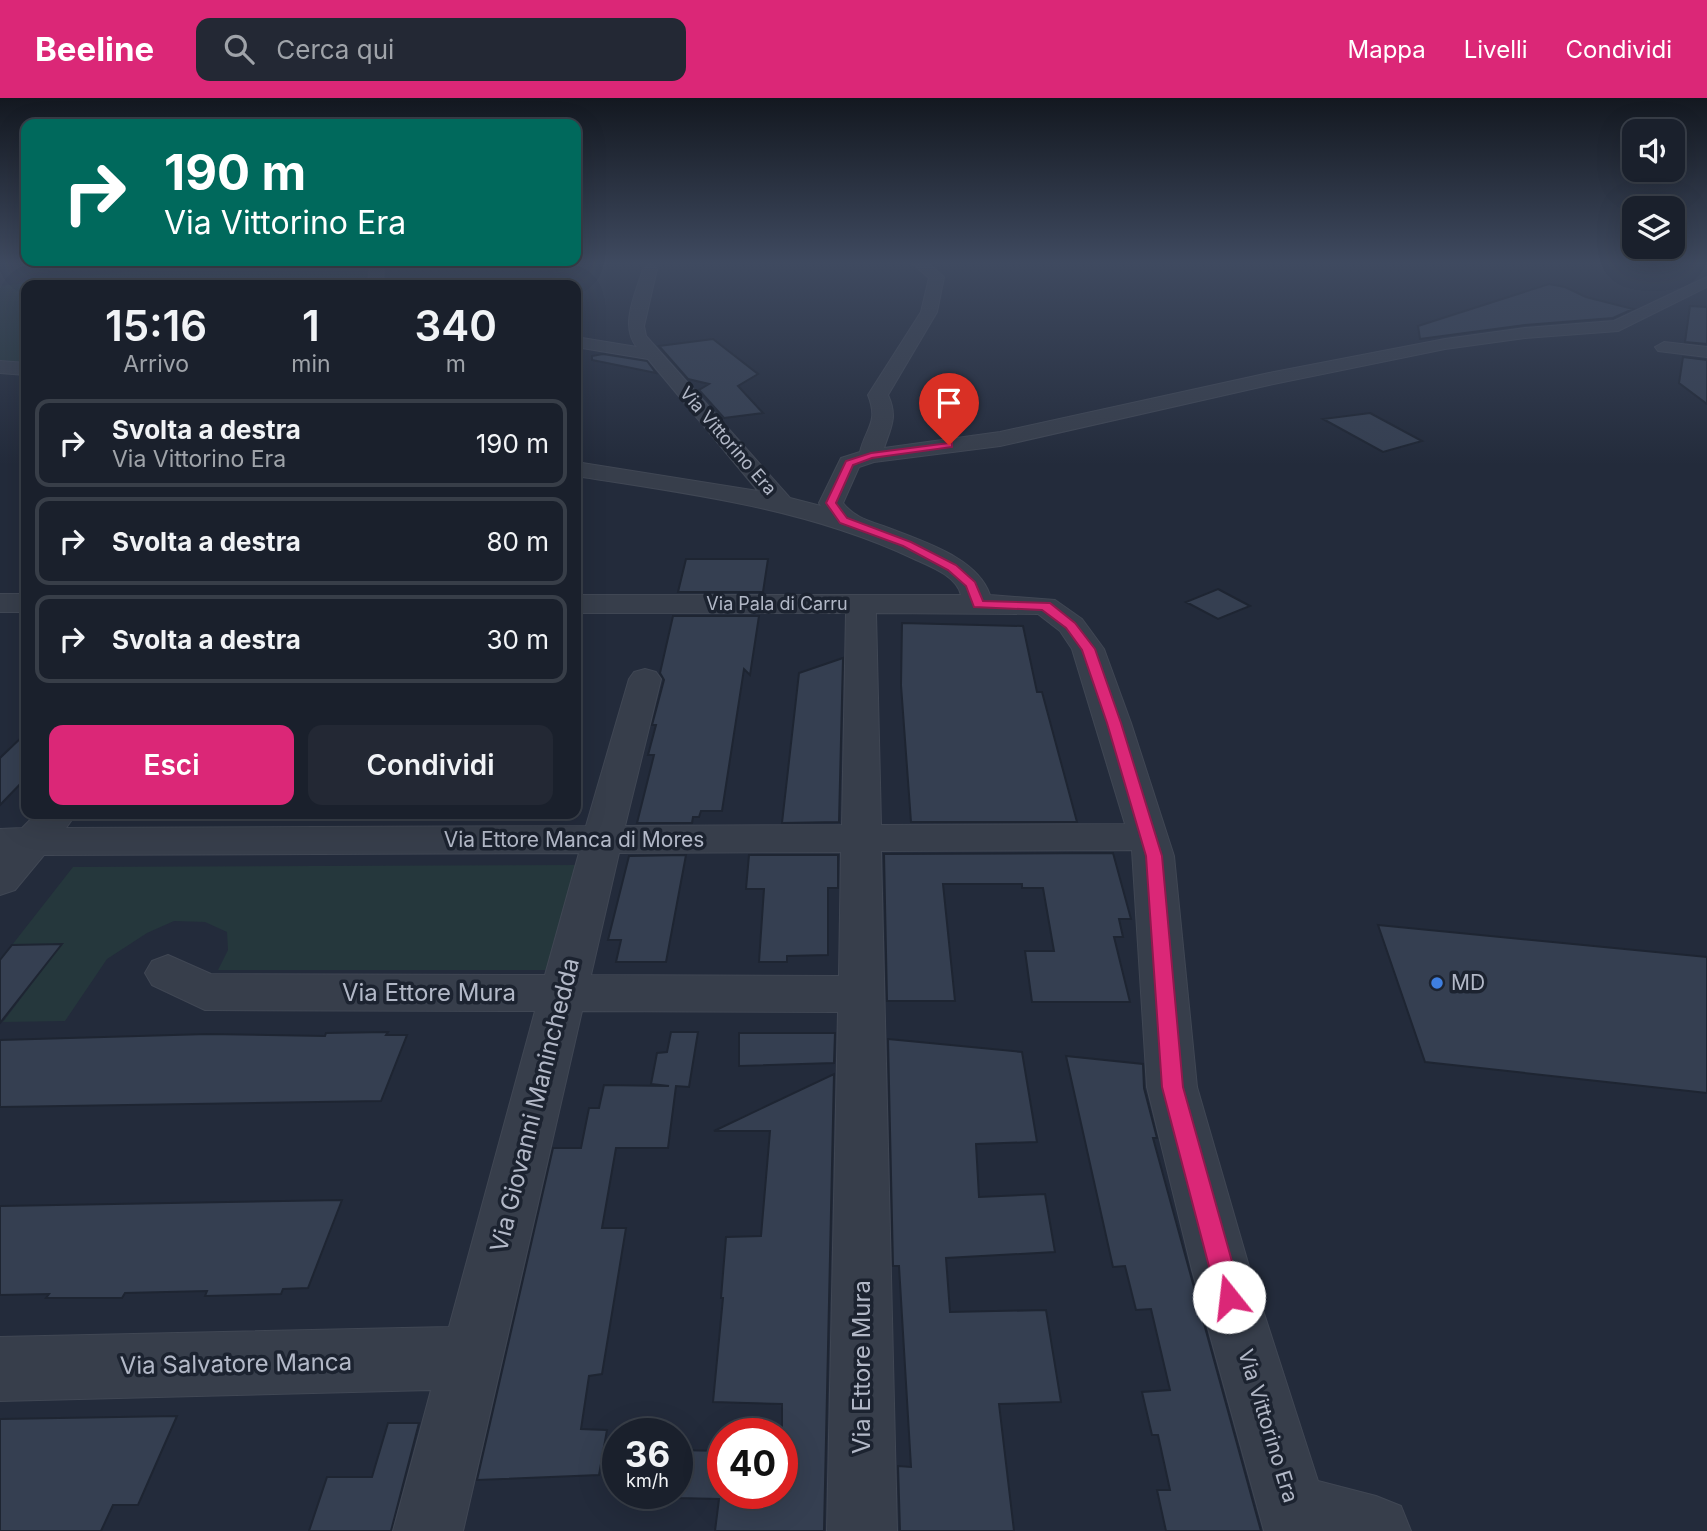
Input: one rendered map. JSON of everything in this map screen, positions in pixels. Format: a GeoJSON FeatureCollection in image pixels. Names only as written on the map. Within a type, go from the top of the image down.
{"type":"FeatureCollection","features":[{"type":"Feature","properties":{"kind":"street","name":"Via Vittorino Era"},"geometry":{"type":"LineString","coordinates":[[637,331],[638,337],[781,503]]}},
{"type":"Feature","properties":{"kind":"street"},"geometry":{"type":"LineString","coordinates":[[871,456],[884,426],[883,405],[878,395],[916,331]]}},
{"type":"Feature","properties":{"kind":"street"},"geometry":{"type":"LineString","coordinates":[[843,520],[831,503],[849,463],[871,456],[1000,439],[1269,379],[1445,344],[1553,331]]}},
{"type":"Feature","properties":{"kind":"street"},"geometry":{"type":"LineString","coordinates":[[581,343],[654,355]]}},
{"type":"Feature","properties":{"kind":"street"},"geometry":{"type":"LineString","coordinates":[[1668,349],[1707,353]]}},
{"type":"Feature","properties":{"kind":"street"},"geometry":{"type":"LineString","coordinates":[[0,367],[21,369]]}},
{"type":"Feature","properties":{"kind":"street","name":"Via Vittorino Era"},"geometry":{"type":"LineString","coordinates":[[581,470],[781,503],[843,520],[907,544],[952,568],[971,585],[978,604],[1045,606],[1071,625],[1088,649],[1114,723],[1154,856],[1172,1087],[1221,1270],[1296,1520]]}},
{"type":"Feature","properties":{"kind":"street"},"geometry":{"type":"LineString","coordinates":[[0,603],[21,603]]}},
{"type":"Feature","properties":{"kind":"street","name":"Via Pala di Carru"},"geometry":{"type":"LineString","coordinates":[[581,604],[978,604]]}},
{"type":"Feature","properties":{"kind":"street","name":"Via Ettore Mura"},"geometry":{"type":"LineString","coordinates":[[861,604],[862,1531]]}},
{"type":"Feature","properties":{"kind":"street","name":"Via Giovanni Maninchedda"},"geometry":{"type":"LineString","coordinates":[[429,1531],[601,840],[645,679]]}},
{"type":"Feature","properties":{"kind":"street"},"geometry":{"type":"LineString","coordinates":[[0,880],[29,833]]}},
{"type":"Feature","properties":{"kind":"street","name":"Via Ettore Manca di Mores"},"geometry":{"type":"LineString","coordinates":[[29,833],[601,840],[1148,837]]}},
{"type":"Feature","properties":{"kind":"street","name":"Via Ettore Mura"},"geometry":{"type":"LineString","coordinates":[[168,973],[205,992],[862,994]]}},
{"type":"Feature","properties":{"kind":"street","name":"Via Salvatore Manca"},"geometry":{"type":"LineString","coordinates":[[0,1369],[472,1358]]}},
{"type":"Feature","properties":{"kind":"street"},"geometry":{"type":"LineString","coordinates":[[1296,1520],[1376,1531]]}},
{"type":"Feature","properties":{"kind":"shaded area"},"geometry":{"type":"Polygon","coordinates":[[[0,331],[21,331],[21,370],[0,368],[0,331]]]}},
{"type":"Feature","properties":{"kind":"shaded area"},"geometry":{"type":"Polygon","coordinates":[[[580,865],[547,970],[218,970],[228,950],[227,932],[205,922],[174,921],[147,933],[107,959],[65,1021],[3,1022],[62,944],[12,945],[73,867],[580,865]]]}},
{"type":"Feature","properties":{"kind":"building"},"geometry":{"type":"Polygon","coordinates":[[[1419,331],[1481,331],[1420,339],[1419,331]]]}},
{"type":"Feature","properties":{"kind":"building"},"geometry":{"type":"Polygon","coordinates":[[[1687,331],[1707,331],[1707,344],[1685,342],[1687,331]]]}},
{"type":"Feature","properties":{"kind":"building"},"geometry":{"type":"Polygon","coordinates":[[[713,339],[758,374],[738,386],[763,413],[724,418],[699,390],[709,384],[688,379],[659,346],[713,339]]]}},
{"type":"Feature","properties":{"kind":"building"},"geometry":{"type":"Polygon","coordinates":[[[603,354],[647,361],[656,373],[592,360],[592,356],[603,354]]]}},
{"type":"Feature","properties":{"kind":"building"},"geometry":{"type":"Polygon","coordinates":[[[1683,357],[1707,360],[1707,404],[1679,383],[1683,357]]]}},
{"type":"Feature","properties":{"kind":"building"},"geometry":{"type":"Polygon","coordinates":[[[1370,413],[1422,441],[1383,452],[1323,419],[1370,413]]]}},
{"type":"Feature","properties":{"kind":"building"},"geometry":{"type":"Polygon","coordinates":[[[686,559],[768,559],[763,592],[678,592],[686,559]]]}},
{"type":"Feature","properties":{"kind":"building"},"geometry":{"type":"Polygon","coordinates":[[[1218,589],[1250,606],[1218,619],[1186,602],[1218,589]]]}},
{"type":"Feature","properties":{"kind":"building"},"geometry":{"type":"Polygon","coordinates":[[[673,616],[759,616],[750,675],[744,669],[722,811],[701,811],[699,817],[693,817],[692,823],[637,823],[654,755],[648,755],[656,725],[652,725],[664,680],[660,673],[673,616]]]}},
{"type":"Feature","properties":{"kind":"building"},"geometry":{"type":"Polygon","coordinates":[[[902,623],[1023,626],[1037,692],[1042,692],[1077,822],[911,822],[901,685],[902,623]]]}},
{"type":"Feature","properties":{"kind":"building"},"geometry":{"type":"Polygon","coordinates":[[[843,658],[839,822],[782,823],[799,673],[843,658]]]}},
{"type":"Feature","properties":{"kind":"building"},"geometry":{"type":"Polygon","coordinates":[[[21,738],[21,783],[0,805],[0,758],[21,738]]]}},
{"type":"Feature","properties":{"kind":"building"},"geometry":{"type":"Polygon","coordinates":[[[1113,853],[1131,919],[1119,919],[1123,937],[1114,937],[1130,1002],[1032,1002],[1025,951],[1054,951],[1043,888],[1022,888],[1022,884],[943,884],[955,1001],[887,1001],[884,854],[1113,853]]]}},
{"type":"Feature","properties":{"kind":"building"},"geometry":{"type":"Polygon","coordinates":[[[686,855],[666,962],[616,962],[621,940],[608,940],[629,856],[686,855]]]}},
{"type":"Feature","properties":{"kind":"building"},"geometry":{"type":"Polygon","coordinates":[[[749,855],[838,855],[838,888],[828,888],[828,955],[787,956],[787,962],[759,962],[764,889],[746,889],[749,855]]]}},
{"type":"Feature","properties":{"kind":"building"},"geometry":{"type":"Polygon","coordinates":[[[1378,925],[1707,957],[1707,1093],[1425,1062],[1378,925]]]}},
{"type":"Feature","properties":{"kind":"building"},"geometry":{"type":"Polygon","coordinates":[[[62,944],[0,1023],[0,960],[12,945],[62,944]]]}},
{"type":"Feature","properties":{"kind":"building"},"geometry":{"type":"Polygon","coordinates":[[[388,1032],[386,1035],[407,1035],[381,1101],[0,1107],[0,1040],[208,1034],[325,1036],[326,1033],[388,1032]]]}},
{"type":"Feature","properties":{"kind":"building"},"geometry":{"type":"Polygon","coordinates":[[[671,1032],[698,1032],[689,1087],[676,1086],[668,1148],[616,1148],[602,1228],[626,1228],[602,1374],[589,1376],[581,1429],[602,1430],[599,1475],[477,1480],[553,1148],[581,1148],[589,1108],[599,1108],[604,1085],[669,1086],[651,1084],[657,1053],[667,1052],[671,1032]]]}},
{"type":"Feature","properties":{"kind":"building"},"geometry":{"type":"Polygon","coordinates":[[[739,1033],[835,1033],[834,1063],[739,1066],[739,1033]]]}},
{"type":"Feature","properties":{"kind":"building"},"geometry":{"type":"Polygon","coordinates":[[[888,1039],[1022,1052],[1037,1142],[976,1144],[979,1197],[1045,1194],[1055,1252],[946,1258],[950,1312],[1046,1310],[1061,1402],[999,1404],[1014,1531],[900,1531],[898,1466],[911,1467],[899,1266],[893,1266],[888,1039]]]}},
{"type":"Feature","properties":{"kind":"building"},"geometry":{"type":"Polygon","coordinates":[[[1066,1056],[1143,1064],[1144,1088],[1157,1138],[1153,1138],[1261,1531],[1166,1531],[1157,1490],[1170,1490],[1158,1435],[1152,1435],[1142,1392],[1170,1390],[1151,1309],[1136,1310],[1125,1266],[1113,1267],[1066,1056]]]}},
{"type":"Feature","properties":{"kind":"building"},"geometry":{"type":"Polygon","coordinates":[[[834,1074],[824,1531],[715,1531],[718,1509],[798,1509],[798,1418],[782,1418],[782,1404],[713,1402],[726,1237],[761,1236],[770,1131],[714,1131],[834,1074]]]}},
{"type":"Feature","properties":{"kind":"building"},"geometry":{"type":"Polygon","coordinates":[[[342,1200],[308,1288],[283,1289],[281,1294],[205,1296],[207,1291],[125,1293],[122,1298],[46,1298],[49,1294],[0,1295],[0,1206],[342,1200]]]}},
{"type":"Feature","properties":{"kind":"building"},"geometry":{"type":"Polygon","coordinates":[[[177,1416],[138,1505],[113,1505],[101,1531],[0,1531],[0,1419],[177,1416]]]}},
{"type":"Feature","properties":{"kind":"building"},"geometry":{"type":"Polygon","coordinates":[[[388,1423],[419,1423],[391,1531],[309,1531],[327,1477],[372,1477],[388,1423]]]}},
{"type":"Feature","properties":{"kind":"building"},"geometry":{"type":"Polygon","coordinates":[[[693,1450],[707,1451],[707,1499],[693,1498],[693,1450]]]}},
{"type":"Feature","properties":{"kind":"place","name":"MD"},"geometry":{"type":"Point","coordinates":[1437,983]}},
{"type":"Feature","properties":{"kind":"route"},"geometry":{"type":"LineString","coordinates":[[949,445],[871,456],[849,463],[831,503],[843,520],[907,544],[952,568],[971,585],[978,604],[1045,606],[1071,625],[1088,649],[1114,723],[1154,856],[1172,1087],[1229,1297]]}}]}
